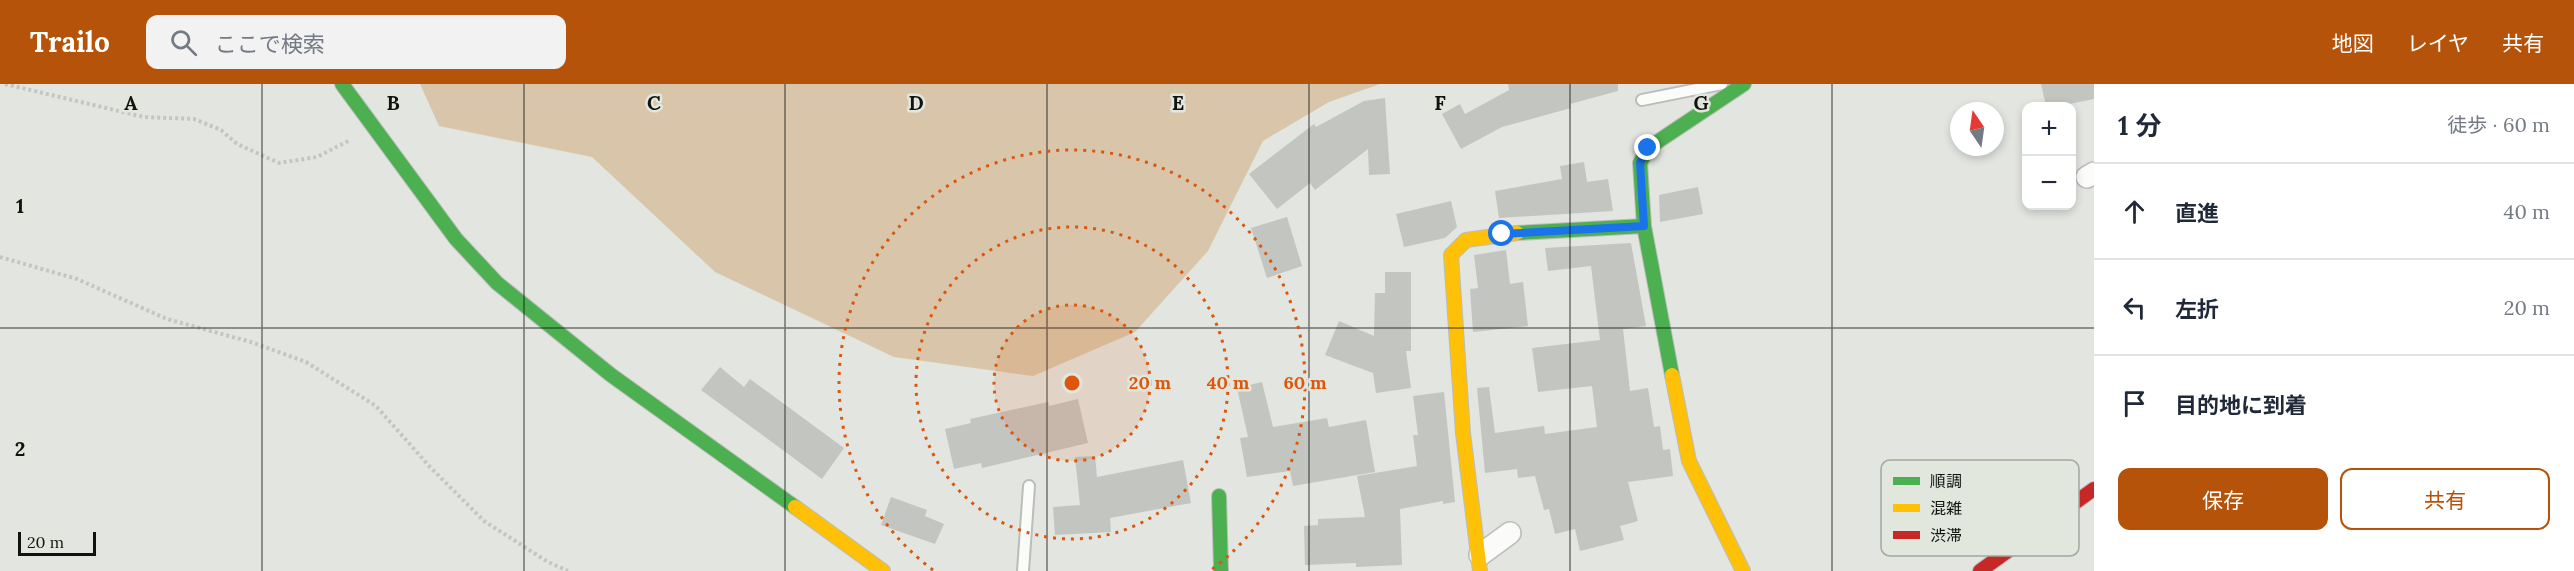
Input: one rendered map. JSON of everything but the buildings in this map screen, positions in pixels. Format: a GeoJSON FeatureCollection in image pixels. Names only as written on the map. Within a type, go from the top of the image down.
{"type":"FeatureCollection","features":[{"type":"Feature","properties":{"kind":"street"},"geometry":{"type":"LineString","coordinates":[[342,84],[456,239],[497,283],[611,375],[883,571]]}},
{"type":"Feature","properties":{"kind":"street"},"geometry":{"type":"LineString","coordinates":[[1743,571],[1689,461],[1644,226],[1640,163],[1648,148],[1744,84]]}},
{"type":"Feature","properties":{"kind":"street"},"geometry":{"type":"LineString","coordinates":[[1480,563],[1463,432],[1451,255],[1466,240],[1502,234],[1644,226]]}},
{"type":"Feature","properties":{"kind":"street"},"geometry":{"type":"LineString","coordinates":[[2079,500],[2094,489]]}},
{"type":"Feature","properties":{"kind":"street"},"geometry":{"type":"LineString","coordinates":[[1218,496],[1221,571]]}},
{"type":"Feature","properties":{"kind":"street"},"geometry":{"type":"LineString","coordinates":[[1480,563],[1510,533]]}},
{"type":"Feature","properties":{"kind":"street"},"geometry":{"type":"LineString","coordinates":[[1980,571],[2001,556]]}},
{"type":"Feature","properties":{"kind":"lane"},"geometry":{"type":"LineString","coordinates":[[1642,100],[1722,84]]}},
{"type":"Feature","properties":{"kind":"lane"},"geometry":{"type":"LineString","coordinates":[[1023,571],[1029,486]]}},
{"type":"Feature","properties":{"kind":"path"},"geometry":{"type":"LineString","coordinates":[[5,84],[144,117],[194,120],[221,130],[237,144],[279,163],[317,157],[374,126]]}},
{"type":"Feature","properties":{"kind":"path"},"geometry":{"type":"LineString","coordinates":[[0,257],[77,279],[166,319],[251,342],[306,362],[376,406],[430,467],[484,521],[548,562],[568,571]]}},
{"type":"Feature","properties":{"kind":"shaded area"},"geometry":{"type":"Polygon","coordinates":[[[420,84],[1380,84],[1329,102],[1263,141],[1208,251],[1135,332],[1033,376],[894,357],[715,272],[592,157],[439,126],[420,84]]]}},
{"type":"Feature","properties":{"kind":"traffic: fast"},"geometry":{"type":"LineString","coordinates":[[342,84],[456,239],[497,283],[611,375],[795,507]]}},
{"type":"Feature","properties":{"kind":"traffic: fast"},"geometry":{"type":"LineString","coordinates":[[1672,375],[1644,226],[1640,163],[1648,148],[1744,84]]}},
{"type":"Feature","properties":{"kind":"traffic: fast"},"geometry":{"type":"LineString","coordinates":[[1517,233],[1644,226]]}},
{"type":"Feature","properties":{"kind":"traffic: fast"},"geometry":{"type":"LineString","coordinates":[[1219,496],[1221,571]]}},
{"type":"Feature","properties":{"kind":"traffic: slow"},"geometry":{"type":"LineString","coordinates":[[1480,571],[1463,433],[1451,255],[1466,240],[1517,233]]}},
{"type":"Feature","properties":{"kind":"traffic: slow"},"geometry":{"type":"LineString","coordinates":[[1672,375],[1689,461],[1743,571]]}},
{"type":"Feature","properties":{"kind":"traffic: slow"},"geometry":{"type":"LineString","coordinates":[[795,507],[883,571]]}},
{"type":"Feature","properties":{"kind":"traffic: jam"},"geometry":{"type":"LineString","coordinates":[[2079,500],[2094,489]]}},
{"type":"Feature","properties":{"kind":"traffic: jam"},"geometry":{"type":"LineString","coordinates":[[1980,571],[2001,556]]}},
{"type":"Feature","properties":{"kind":"route"},"geometry":{"type":"LineString","coordinates":[[1502,234],[1644,226],[1640,163],[1648,148]]}}]}
